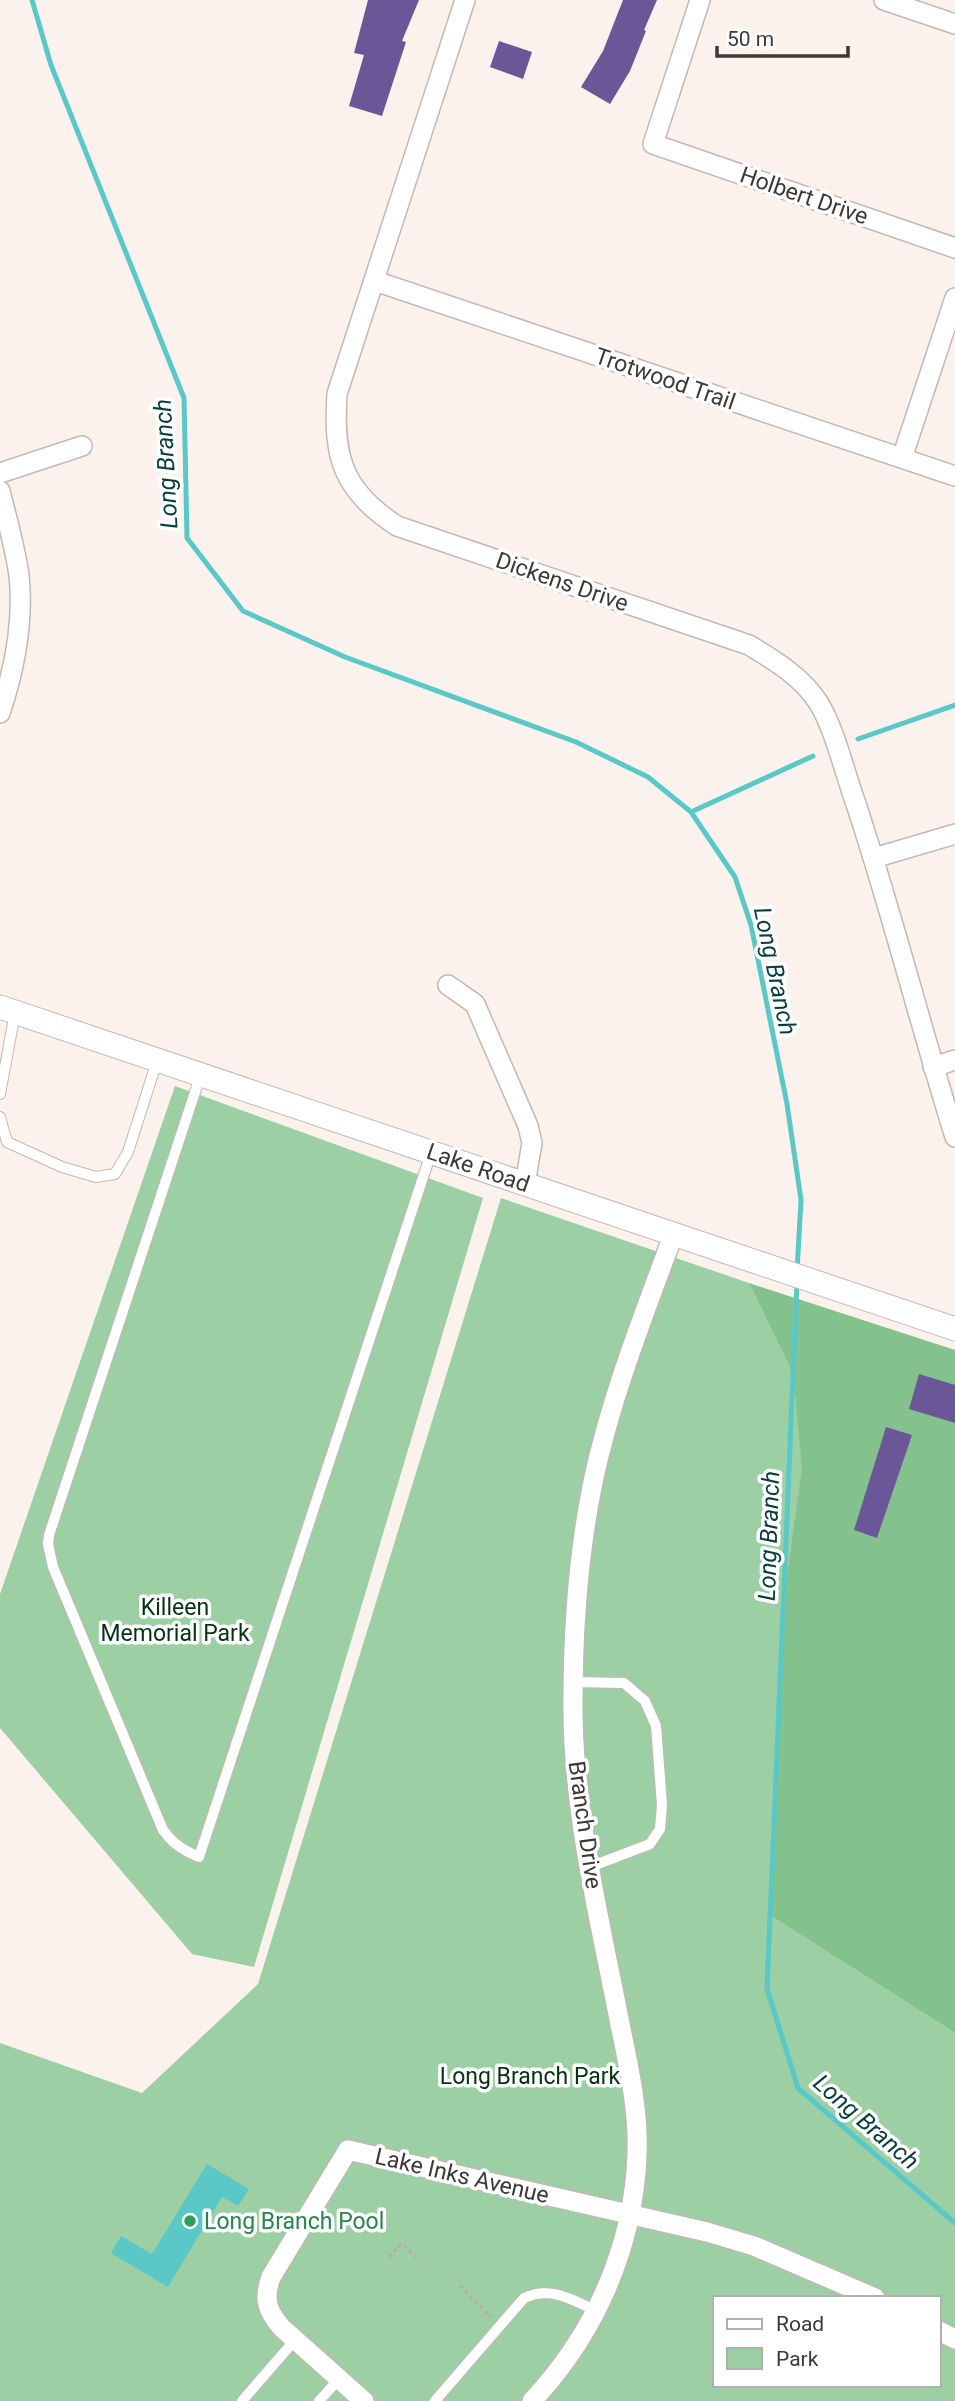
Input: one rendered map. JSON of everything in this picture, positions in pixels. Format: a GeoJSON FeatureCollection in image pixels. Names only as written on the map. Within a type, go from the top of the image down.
{"type":"FeatureCollection","features":[{"type":"Feature","properties":{"kind":"street","name":"Dickens Drive"},"geometry":{"type":"LineString","coordinates":[[465,0],[338,394],[335,430],[342,466],[357,491],[376,513],[397,526],[749,645],[776,662],[804,685],[818,703],[830,729],[874,858],[955,1137]]}},
{"type":"Feature","properties":{"kind":"street","name":"Holbert Drive"},"geometry":{"type":"LineString","coordinates":[[701,0],[653,144],[955,247]]}},
{"type":"Feature","properties":{"kind":"street"},"geometry":{"type":"LineString","coordinates":[[884,0],[955,24]]}},
{"type":"Feature","properties":{"kind":"street","name":"Trotwood Trail"},"geometry":{"type":"LineString","coordinates":[[375,281],[955,476]]}},
{"type":"Feature","properties":{"kind":"street"},"geometry":{"type":"LineString","coordinates":[[902,458],[955,298]]}},
{"type":"Feature","properties":{"kind":"street"},"geometry":{"type":"LineString","coordinates":[[0,473],[82,446]]}},
{"type":"Feature","properties":{"kind":"street"},"geometry":{"type":"LineString","coordinates":[[0,491],[16,560],[20,606],[18,647],[0,713]]}},
{"type":"Feature","properties":{"kind":"street"},"geometry":{"type":"LineString","coordinates":[[874,858],[955,834]]}},
{"type":"Feature","properties":{"kind":"street"},"geometry":{"type":"LineString","coordinates":[[448,985],[475,1004],[528,1126],[532,1143],[525,1184]]}},
{"type":"Feature","properties":{"kind":"street","name":"Lake Road"},"geometry":{"type":"LineString","coordinates":[[8,1010],[955,1329]]}},
{"type":"Feature","properties":{"kind":"street"},"geometry":{"type":"LineString","coordinates":[[933,1067],[955,1060]]}},
{"type":"Feature","properties":{"kind":"street","name":"Branch Drive"},"geometry":{"type":"LineString","coordinates":[[532,2401],[561,2369],[596,2311],[618,2259],[630,2215],[637,2151],[632,2090],[590,1867],[573,1743],[577,1581],[593,1480],[619,1387],[674,1233]]}},
{"type":"Feature","properties":{"kind":"street","name":"Lake Inks Avenue"},"geometry":{"type":"LineString","coordinates":[[365,2401],[270,2315],[267,2301],[267,2287],[271,2277],[348,2150],[707,2232],[754,2246],[870,2296]]}},
{"type":"Feature","properties":{"kind":"lane"},"geometry":{"type":"LineString","coordinates":[[0,1094],[8,1010]]}},
{"type":"Feature","properties":{"kind":"lane"},"geometry":{"type":"LineString","coordinates":[[0,1117],[7,1142],[62,1167],[96,1177],[115,1174],[128,1152],[157,1060]]}},
{"type":"Feature","properties":{"kind":"lane"},"geometry":{"type":"LineString","coordinates":[[201,1073],[48,1535],[53,1567],[163,1830],[181,1849],[199,1857],[431,1152]]}},
{"type":"Feature","properties":{"kind":"lane"},"geometry":{"type":"LineString","coordinates":[[573,1682],[624,1683],[645,1701],[656,1726],[662,1805],[660,1829],[650,1844],[590,1867]]}},
{"type":"Feature","properties":{"kind":"lane"},"geometry":{"type":"LineString","coordinates":[[435,2401],[524,2298],[537,2292],[561,2294],[596,2311]]}},
{"type":"Feature","properties":{"kind":"lane"},"geometry":{"type":"LineString","coordinates":[[242,2401],[295,2340]]}},
{"type":"Feature","properties":{"kind":"lane"},"geometry":{"type":"LineString","coordinates":[[318,2401],[339,2379]]}},
{"type":"Feature","properties":{"kind":"path"},"geometry":{"type":"LineString","coordinates":[[389,2257],[401,2244],[418,2258]]}},
{"type":"Feature","properties":{"kind":"path"},"geometry":{"type":"LineString","coordinates":[[460,2286],[500,2326]]}},
{"type":"Feature","properties":{"kind":"green space","name":"Killeen Memorial Park"},"geometry":{"type":"Polygon","coordinates":[[[175,1086],[483,1198],[254,1967],[192,1954],[0,1728],[0,1594],[175,1086]]]}},
{"type":"Feature","properties":{"kind":"green space","name":"Long Branch Park"},"geometry":{"type":"Polygon","coordinates":[[[501,1198],[749,1283],[793,1374],[803,1468],[784,1597],[771,1916],[955,2033],[955,2401],[0,2401],[0,2043],[142,2093],[258,1984],[501,1198]]]}},
{"type":"Feature","properties":{"kind":"green space"},"geometry":{"type":"Polygon","coordinates":[[[749,1283],[955,1350],[955,2033],[771,1916],[784,1597],[802,1468],[793,1374],[749,1283]]]}},
{"type":"Feature","properties":{"kind":"water","name":"Long Branch Pool"},"geometry":{"type":"Polygon","coordinates":[[[207,2164],[249,2189],[238,2206],[222,2197],[168,2287],[111,2253],[121,2236],[152,2254],[207,2164]]]}},
{"type":"Feature","properties":{"kind":"building"},"geometry":{"type":"Polygon","coordinates":[[[368,0],[419,0],[402,41],[406,42],[382,116],[349,106],[364,55],[354,53],[368,0]]]}},
{"type":"Feature","properties":{"kind":"building"},"geometry":{"type":"Polygon","coordinates":[[[623,0],[657,0],[630,71],[610,104],[581,87],[603,51],[623,0]]]}},
{"type":"Feature","properties":{"kind":"building"},"geometry":{"type":"Polygon","coordinates":[[[499,41],[532,52],[523,79],[490,67],[499,41]]]}},
{"type":"Feature","properties":{"kind":"building"},"geometry":{"type":"Polygon","coordinates":[[[919,1374],[955,1385],[955,1423],[909,1409],[919,1374]]]}},
{"type":"Feature","properties":{"kind":"building"},"geometry":{"type":"Polygon","coordinates":[[[886,1427],[912,1435],[877,1538],[854,1530],[886,1427]]]}},
{"type":"Feature","properties":{"kind":"waterway","name":"Long Branch"},"geometry":{"type":"LineString","coordinates":[[32,0],[51,65],[184,398],[187,538],[243,611],[345,657],[576,742],[648,777],[691,812],[735,877],[751,925],[787,1104],[801,1200],[797,1271]]}},
{"type":"Feature","properties":{"kind":"waterway"},"geometry":{"type":"LineString","coordinates":[[858,739],[955,705]]}},
{"type":"Feature","properties":{"kind":"waterway"},"geometry":{"type":"LineString","coordinates":[[691,812],[813,756]]}},
{"type":"Feature","properties":{"kind":"waterway","name":"Long Branch"},"geometry":{"type":"LineString","coordinates":[[797,1281],[767,1989],[798,2088],[955,2223]]}},
{"type":"Feature","properties":{"kind":"place","name":"Long Branch Pool"},"geometry":{"type":"Point","coordinates":[190,2221]}}]}
